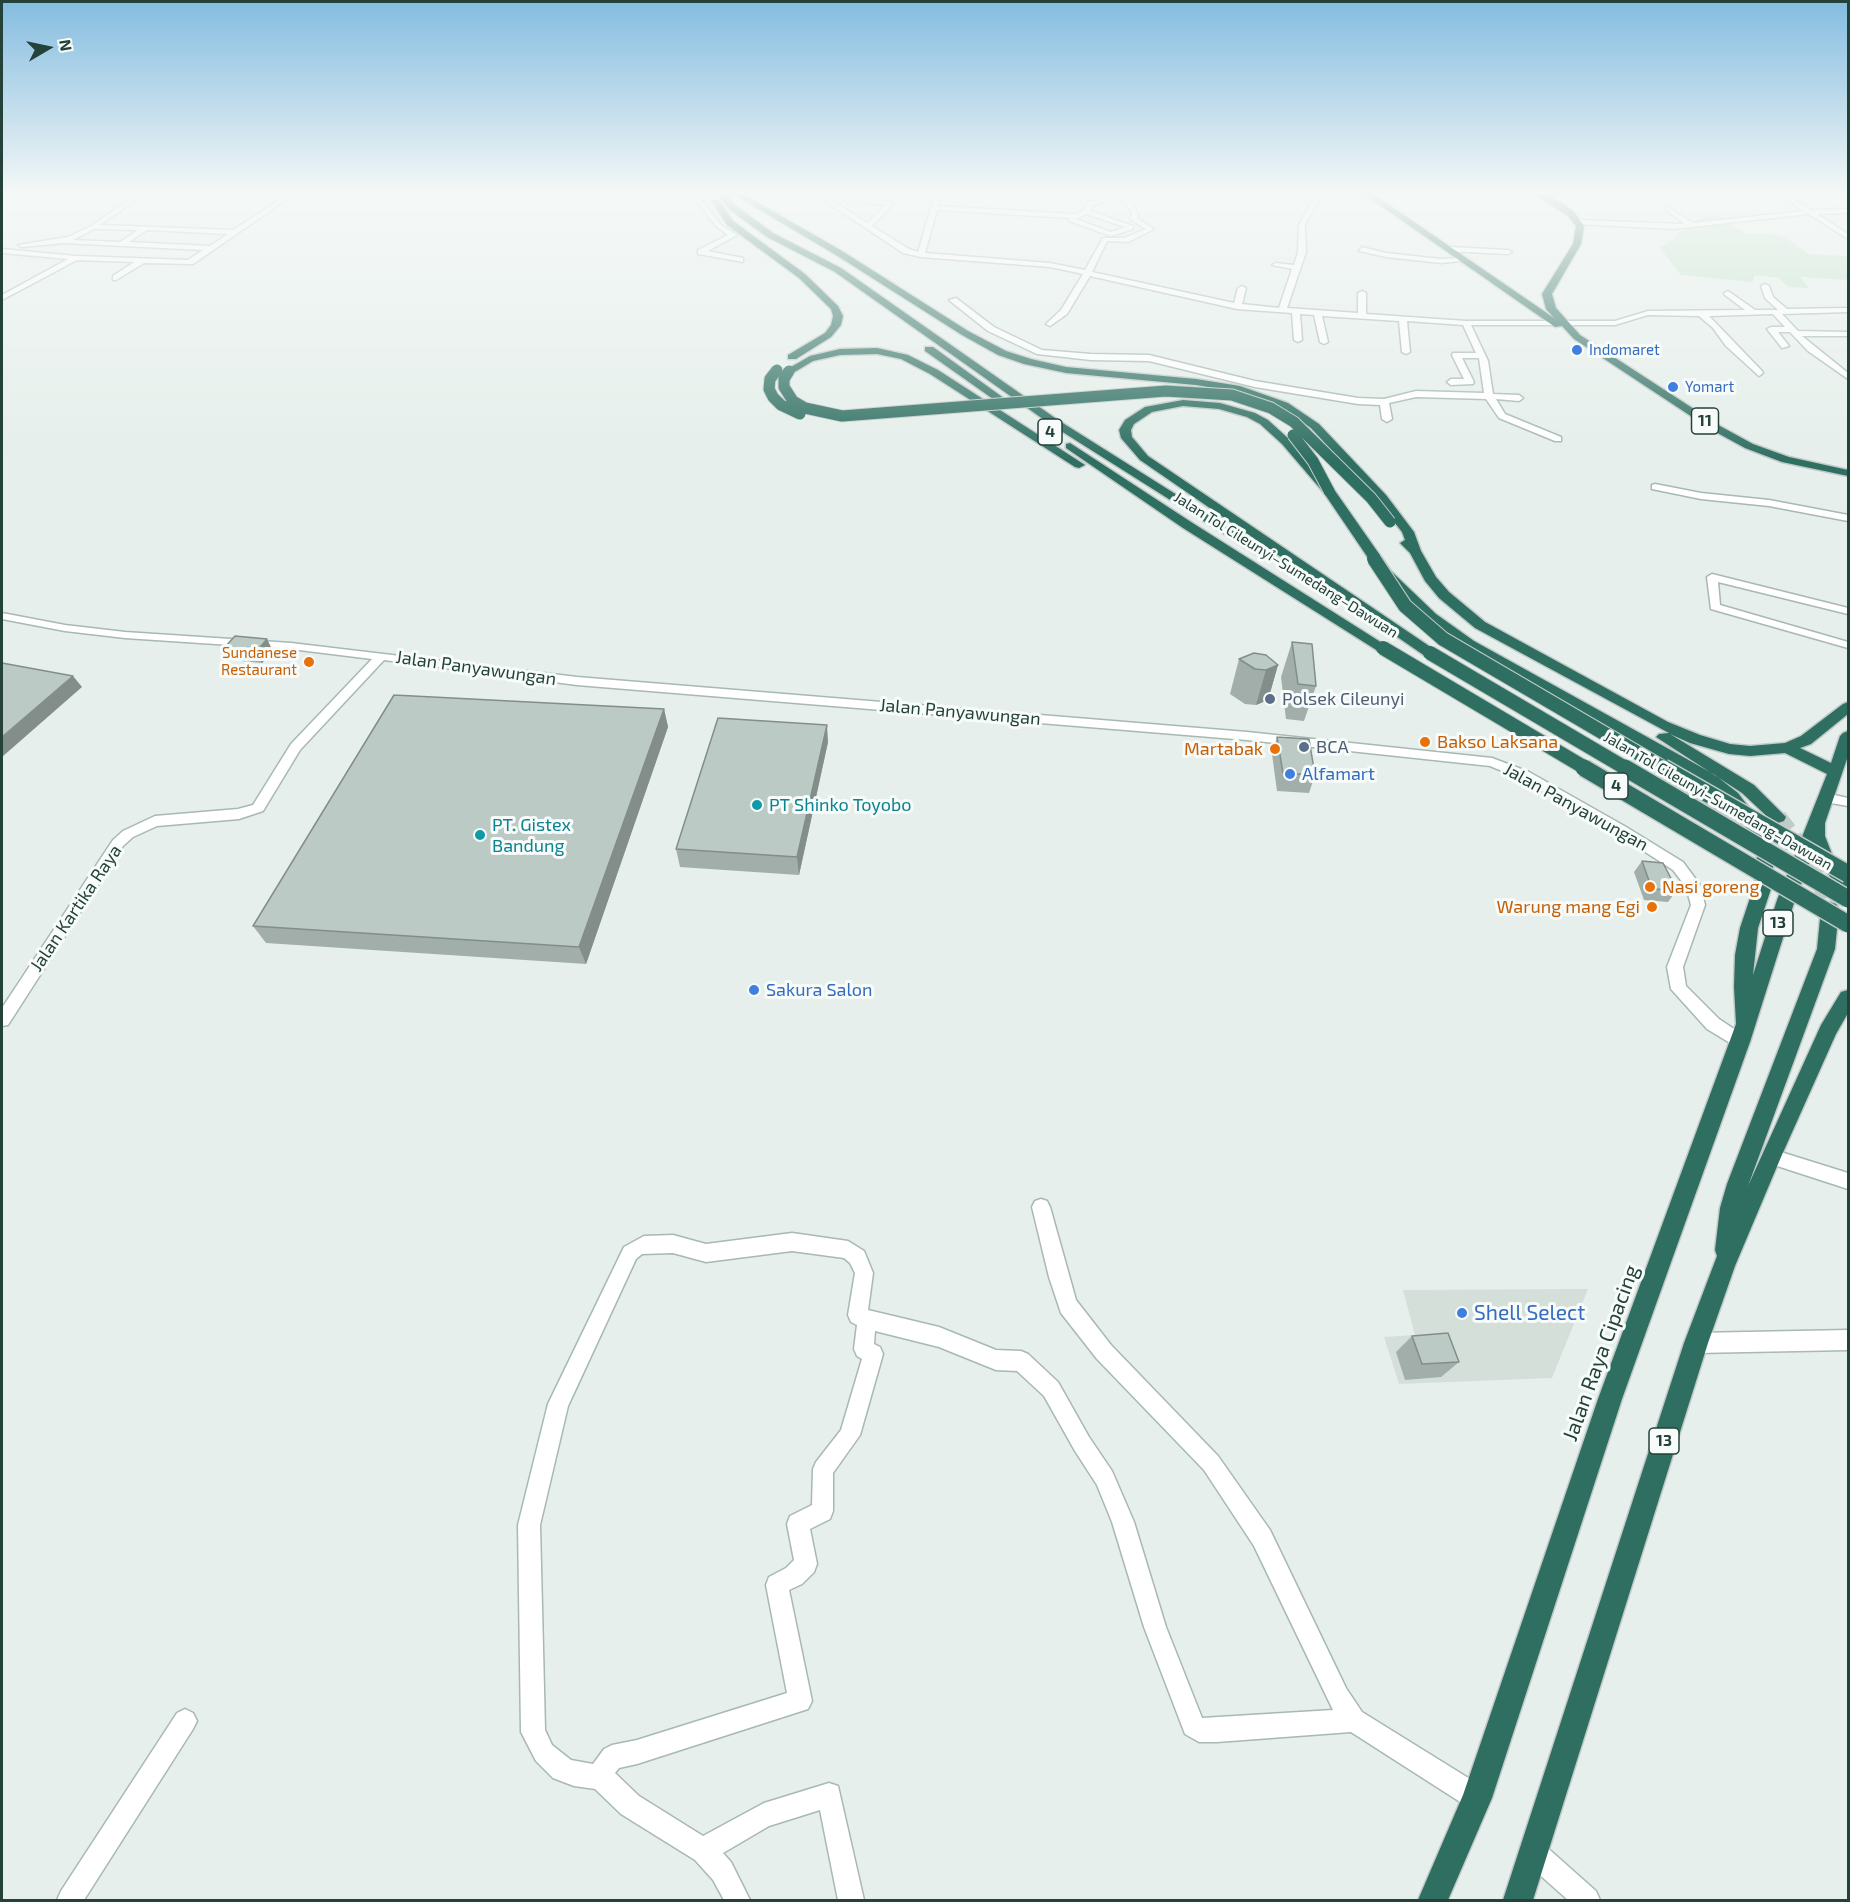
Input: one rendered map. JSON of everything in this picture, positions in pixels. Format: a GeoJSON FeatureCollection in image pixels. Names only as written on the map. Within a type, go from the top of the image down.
{"type":"FeatureCollection","features":[{"type":"Feature","properties":{"kind":"highway"},"geometry":{"type":"LineString","coordinates":[[808,283],[835,308],[838,316],[836,325],[828,335],[784,363],[770,380],[769,389],[781,405],[810,418],[848,423],[1156,398],[1226,400],[1263,412],[1288,430],[1313,461],[1329,491],[1405,606],[1443,639],[1489,668],[1848,874]]}},
{"type":"Feature","properties":{"kind":"highway","name":"Jalan Tol Cileunyi–Sumedang–Dawuan"},"geometry":{"type":"LineString","coordinates":[[856,283],[1054,422],[1204,517],[1848,899]]}},
{"type":"Feature","properties":{"kind":"highway"},"geometry":{"type":"LineString","coordinates":[[886,283],[971,337],[1002,353],[1028,362],[1066,370],[1196,382],[1240,389],[1284,405],[1315,426],[1373,488],[1408,532],[1415,551],[1430,578],[1453,604],[1486,635],[1524,661],[1657,728],[1748,789],[1778,817]]}},
{"type":"Feature","properties":{"kind":"highway","name":"11"},"geometry":{"type":"LineString","coordinates":[[1497,283],[1707,423],[1742,442],[1786,459],[1848,473]]}},
{"type":"Feature","properties":{"kind":"highway"},"geometry":{"type":"LineString","coordinates":[[1524,302],[1548,302],[1547,294],[1554,283]]}},
{"type":"Feature","properties":{"kind":"highway","name":"11"},"geometry":{"type":"LineString","coordinates":[[1548,302],[1559,323]]}},
{"type":"Feature","properties":{"kind":"highway","name":"Jalan Tol Cileunyi–Sumedang–Dawuan"},"geometry":{"type":"LineString","coordinates":[[924,346],[1187,525],[1383,648],[1848,924]]}},
{"type":"Feature","properties":{"kind":"highway"},"geometry":{"type":"LineString","coordinates":[[1383,648],[1105,483],[980,400],[904,357],[877,351],[840,352],[810,359],[789,371],[784,379],[784,387],[793,401],[805,408],[842,416],[889,414],[1166,391],[1210,392],[1253,401],[1284,415],[1305,431],[1371,498],[1415,551]]}},
{"type":"Feature","properties":{"kind":"highway"},"geometry":{"type":"LineString","coordinates":[[1329,491],[1275,431],[1251,415],[1237,410],[1203,404],[1165,405],[1138,414],[1129,422],[1125,430],[1126,438],[1144,458],[1430,653]]}},
{"type":"Feature","properties":{"kind":"highway"},"geometry":{"type":"LineString","coordinates":[[1374,559],[1413,601],[1469,644],[1680,762],[1722,788],[1741,807],[1756,830],[1765,856],[1764,883],[1749,928],[1744,955],[1743,1034]]}},
{"type":"Feature","properties":{"kind":"highway"},"geometry":{"type":"LineString","coordinates":[[1657,728],[1729,748],[1768,751],[1787,748],[1806,740],[1848,707]]}},
{"type":"Feature","properties":{"kind":"highway","name":"Jalan Raya Cipacing"},"geometry":{"type":"LineString","coordinates":[[1433,1900],[1477,1798],[1610,1399],[1743,1034],[1786,900],[1848,736]]}},
{"type":"Feature","properties":{"kind":"highway"},"geometry":{"type":"LineString","coordinates":[[1787,748],[1835,772]]}},
{"type":"Feature","properties":{"kind":"highway"},"geometry":{"type":"LineString","coordinates":[[1817,823],[1820,846],[1824,856],[1848,891]]}},
{"type":"Feature","properties":{"kind":"highway"},"geometry":{"type":"LineString","coordinates":[[1724,1266],[1727,1232],[1738,1184],[1826,950],[1830,909]]}},
{"type":"Feature","properties":{"kind":"highway","name":"13"},"geometry":{"type":"LineString","coordinates":[[1518,1900],[1696,1342],[1724,1266],[1771,1157],[1828,1031],[1848,997]]}},
{"type":"Feature","properties":{"kind":"street"},"geometry":{"type":"LineString","coordinates":[[2,298],[31,283]]}},
{"type":"Feature","properties":{"kind":"street"},"geometry":{"type":"LineString","coordinates":[[1050,324],[1064,312],[1082,283]]}},
{"type":"Feature","properties":{"kind":"street"},"geometry":{"type":"LineString","coordinates":[[1134,283],[1237,307],[1466,322],[1615,323],[1648,313],[1680,310],[1701,314],[1848,310]]}},
{"type":"Feature","properties":{"kind":"street"},"geometry":{"type":"LineString","coordinates":[[1282,311],[1293,283]]}},
{"type":"Feature","properties":{"kind":"street"},"geometry":{"type":"LineString","coordinates":[[1765,286],[1769,298],[1784,311]]}},
{"type":"Feature","properties":{"kind":"street"},"geometry":{"type":"LineString","coordinates":[[1237,307],[1242,288]]}},
{"type":"Feature","properties":{"kind":"street"},"geometry":{"type":"LineString","coordinates":[[2,291],[12,293]]}},
{"type":"Feature","properties":{"kind":"street"},"geometry":{"type":"LineString","coordinates":[[1362,292],[1362,315]]}},
{"type":"Feature","properties":{"kind":"street"},"geometry":{"type":"LineString","coordinates":[[1728,293],[1752,312]]}},
{"type":"Feature","properties":{"kind":"street"},"geometry":{"type":"LineString","coordinates":[[953,300],[991,329],[1040,352],[1091,357],[1149,358],[1255,384],[1358,401],[1384,402],[1416,394],[1519,398]]}},
{"type":"Feature","properties":{"kind":"street"},"geometry":{"type":"LineString","coordinates":[[1774,311],[1820,357],[1848,377]]}},
{"type":"Feature","properties":{"kind":"street"},"geometry":{"type":"LineString","coordinates":[[1296,312],[1298,340]]}},
{"type":"Feature","properties":{"kind":"street"},"geometry":{"type":"LineString","coordinates":[[1318,313],[1324,342]]}},
{"type":"Feature","properties":{"kind":"street"},"geometry":{"type":"LineString","coordinates":[[1701,314],[1716,326],[1729,344],[1759,373]]}},
{"type":"Feature","properties":{"kind":"street"},"geometry":{"type":"LineString","coordinates":[[1402,318],[1406,352]]}},
{"type":"Feature","properties":{"kind":"street"},"geometry":{"type":"LineString","coordinates":[[1466,322],[1487,370],[1489,396],[1502,416],[1558,438]]}},
{"type":"Feature","properties":{"kind":"street"},"geometry":{"type":"LineString","coordinates":[[1785,346],[1771,329],[1848,334]]}},
{"type":"Feature","properties":{"kind":"street"},"geometry":{"type":"LineString","coordinates":[[1451,382],[1470,382],[1456,355],[1482,356]]}},
{"type":"Feature","properties":{"kind":"street"},"geometry":{"type":"LineString","coordinates":[[1384,402],[1387,419]]}},
{"type":"Feature","properties":{"kind":"street"},"geometry":{"type":"LineString","coordinates":[[1655,487],[1701,496],[1798,507],[1848,518]]}},
{"type":"Feature","properties":{"kind":"street"},"geometry":{"type":"LineString","coordinates":[[1847,641],[1714,607],[1712,577],[1848,611]]}},
{"type":"Feature","properties":{"kind":"street","name":"Jalan Panyawungan"},"geometry":{"type":"LineString","coordinates":[[2,616],[65,628],[125,635],[291,646],[577,681],[1323,742],[1499,764],[1524,775],[1621,830],[1678,867],[1693,885],[1698,905],[1675,967],[1679,989],[1713,1024],[1743,1034]]}},
{"type":"Feature","properties":{"kind":"street","name":"Jalan Kartika Raya"},"geometry":{"type":"LineString","coordinates":[[2,1020],[118,843],[128,834],[155,821],[239,814],[258,808],[295,747],[381,656]]}},
{"type":"Feature","properties":{"kind":"street"},"geometry":{"type":"LineString","coordinates":[[1825,798],[1848,802]]}},
{"type":"Feature","properties":{"kind":"street"},"geometry":{"type":"LineString","coordinates":[[1771,1157],[1848,1181]]}},
{"type":"Feature","properties":{"kind":"street"},"geometry":{"type":"LineString","coordinates":[[1041,1207],[1058,1277],[1068,1306],[1104,1352],[1211,1463],[1262,1538],[1338,1696],[1354,1720],[1477,1798]]}},
{"type":"Feature","properties":{"kind":"street"},"geometry":{"type":"LineString","coordinates":[[737,1900],[722,1871],[704,1851],[630,1805],[610,1784],[599,1777],[574,1774],[562,1769],[544,1753],[533,1732],[529,1525],[558,1404],[630,1253],[636,1248],[659,1244],[684,1246],[705,1253],[792,1242],[848,1250],[857,1257],[864,1273],[858,1315],[867,1320],[939,1337],[996,1360],[1021,1361],[1051,1389],[1082,1444],[1105,1478],[1123,1522],[1155,1627],[1188,1720],[1193,1726],[1199,1730],[1217,1730],[1354,1720]]}},
{"type":"Feature","properties":{"kind":"street"},"geometry":{"type":"LineString","coordinates":[[599,1777],[612,1757],[637,1752],[800,1701],[777,1585],[794,1576],[806,1564],[798,1524],[822,1511],[823,1469],[850,1435],[873,1354],[864,1349],[867,1320]]}},
{"type":"Feature","properties":{"kind":"street"},"geometry":{"type":"LineString","coordinates":[[1696,1342],[1848,1340]]}},
{"type":"Feature","properties":{"kind":"street"},"geometry":{"type":"LineString","coordinates":[[70,1900],[185,1721]]}},
{"type":"Feature","properties":{"kind":"street"},"geometry":{"type":"LineString","coordinates":[[704,1851],[725,1836],[764,1815],[829,1795],[851,1900]]}},
{"type":"Feature","properties":{"kind":"street"},"geometry":{"type":"LineString","coordinates":[[1533,1852],[1587,1900]]}},
{"type":"Feature","properties":{"kind":"shaded area"},"geometry":{"type":"Polygon","coordinates":[[[1588,1289],[1552,1378],[1399,1384],[1384,1337],[1415,1335],[1403,1290],[1588,1289]]]}},
{"type":"Feature","properties":{"kind":"green space"},"geometry":{"type":"Polygon","coordinates":[[[1784,283],[1805,283],[1809,288],[1788,287],[1784,283]]]}},
{"type":"Feature","properties":{"kind":"building"},"geometry":{"type":"Polygon","coordinates":[[[235,636],[267,639],[256,652],[224,648],[235,636]]]}},
{"type":"Feature","properties":{"kind":"building"},"geometry":{"type":"Polygon","coordinates":[[[1292,642],[1312,644],[1316,686],[1298,684],[1292,642]]]}},
{"type":"Feature","properties":{"kind":"building"},"geometry":{"type":"Polygon","coordinates":[[[1254,653],[1266,655],[1278,665],[1266,670],[1255,669],[1239,659],[1254,653]]]}},
{"type":"Feature","properties":{"kind":"building"},"geometry":{"type":"Polygon","coordinates":[[[2,663],[73,676],[2,737],[2,663]]]}},
{"type":"Feature","properties":{"kind":"building","name":"PT. Gistex Bandung"},"geometry":{"type":"Polygon","coordinates":[[[394,695],[664,709],[579,947],[253,926],[394,695]]]}},
{"type":"Feature","properties":{"kind":"building","name":"PT Shinko Toyobo"},"geometry":{"type":"Polygon","coordinates":[[[718,718],[827,725],[797,857],[676,849],[718,718]]]}},
{"type":"Feature","properties":{"kind":"building"},"geometry":{"type":"Polygon","coordinates":[[[1277,737],[1309,739],[1315,775],[1283,773],[1277,737]]]}},
{"type":"Feature","properties":{"kind":"building"},"geometry":{"type":"Polygon","coordinates":[[[1642,861],[1663,863],[1677,890],[1652,889],[1642,861]]]}},
{"type":"Feature","properties":{"kind":"building"},"geometry":{"type":"Polygon","coordinates":[[[1448,1333],[1459,1362],[1422,1364],[1412,1336],[1448,1333]]]}},
{"type":"Feature","properties":{"kind":"tunnel"},"geometry":{"type":"LineString","coordinates":[[1778,817],[1805,852],[1816,871],[1830,909]]}},
{"type":"Feature","properties":{"kind":"place","name":"Indomaret"},"geometry":{"type":"Point","coordinates":[1577,350]}},
{"type":"Feature","properties":{"kind":"place","name":"Yomart"},"geometry":{"type":"Point","coordinates":[1673,387]}},
{"type":"Feature","properties":{"kind":"place","name":"Sundanese Restaurant"},"geometry":{"type":"Point","coordinates":[309,662]}},
{"type":"Feature","properties":{"kind":"place","name":"Polsek Cileunyi"},"geometry":{"type":"Point","coordinates":[1270,699]}},
{"type":"Feature","properties":{"kind":"place","name":"Bakso Laksana"},"geometry":{"type":"Point","coordinates":[1425,742]}},
{"type":"Feature","properties":{"kind":"place","name":"BCA"},"geometry":{"type":"Point","coordinates":[1304,747]}},
{"type":"Feature","properties":{"kind":"place","name":"Martabak"},"geometry":{"type":"Point","coordinates":[1275,749]}},
{"type":"Feature","properties":{"kind":"place","name":"Alfamart"},"geometry":{"type":"Point","coordinates":[1290,774]}},
{"type":"Feature","properties":{"kind":"place","name":"PT Shinko Toyobo"},"geometry":{"type":"Point","coordinates":[757,805]}},
{"type":"Feature","properties":{"kind":"place","name":"PT. Gistex Bandung"},"geometry":{"type":"Point","coordinates":[480,835]}},
{"type":"Feature","properties":{"kind":"place","name":"Nasi goreng"},"geometry":{"type":"Point","coordinates":[1650,887]}},
{"type":"Feature","properties":{"kind":"place","name":"Warung mang Egi"},"geometry":{"type":"Point","coordinates":[1652,907]}},
{"type":"Feature","properties":{"kind":"place","name":"Sakura Salon"},"geometry":{"type":"Point","coordinates":[754,990]}},
{"type":"Feature","properties":{"kind":"place","name":"Shell Select"},"geometry":{"type":"Point","coordinates":[1462,1313]}}]}
